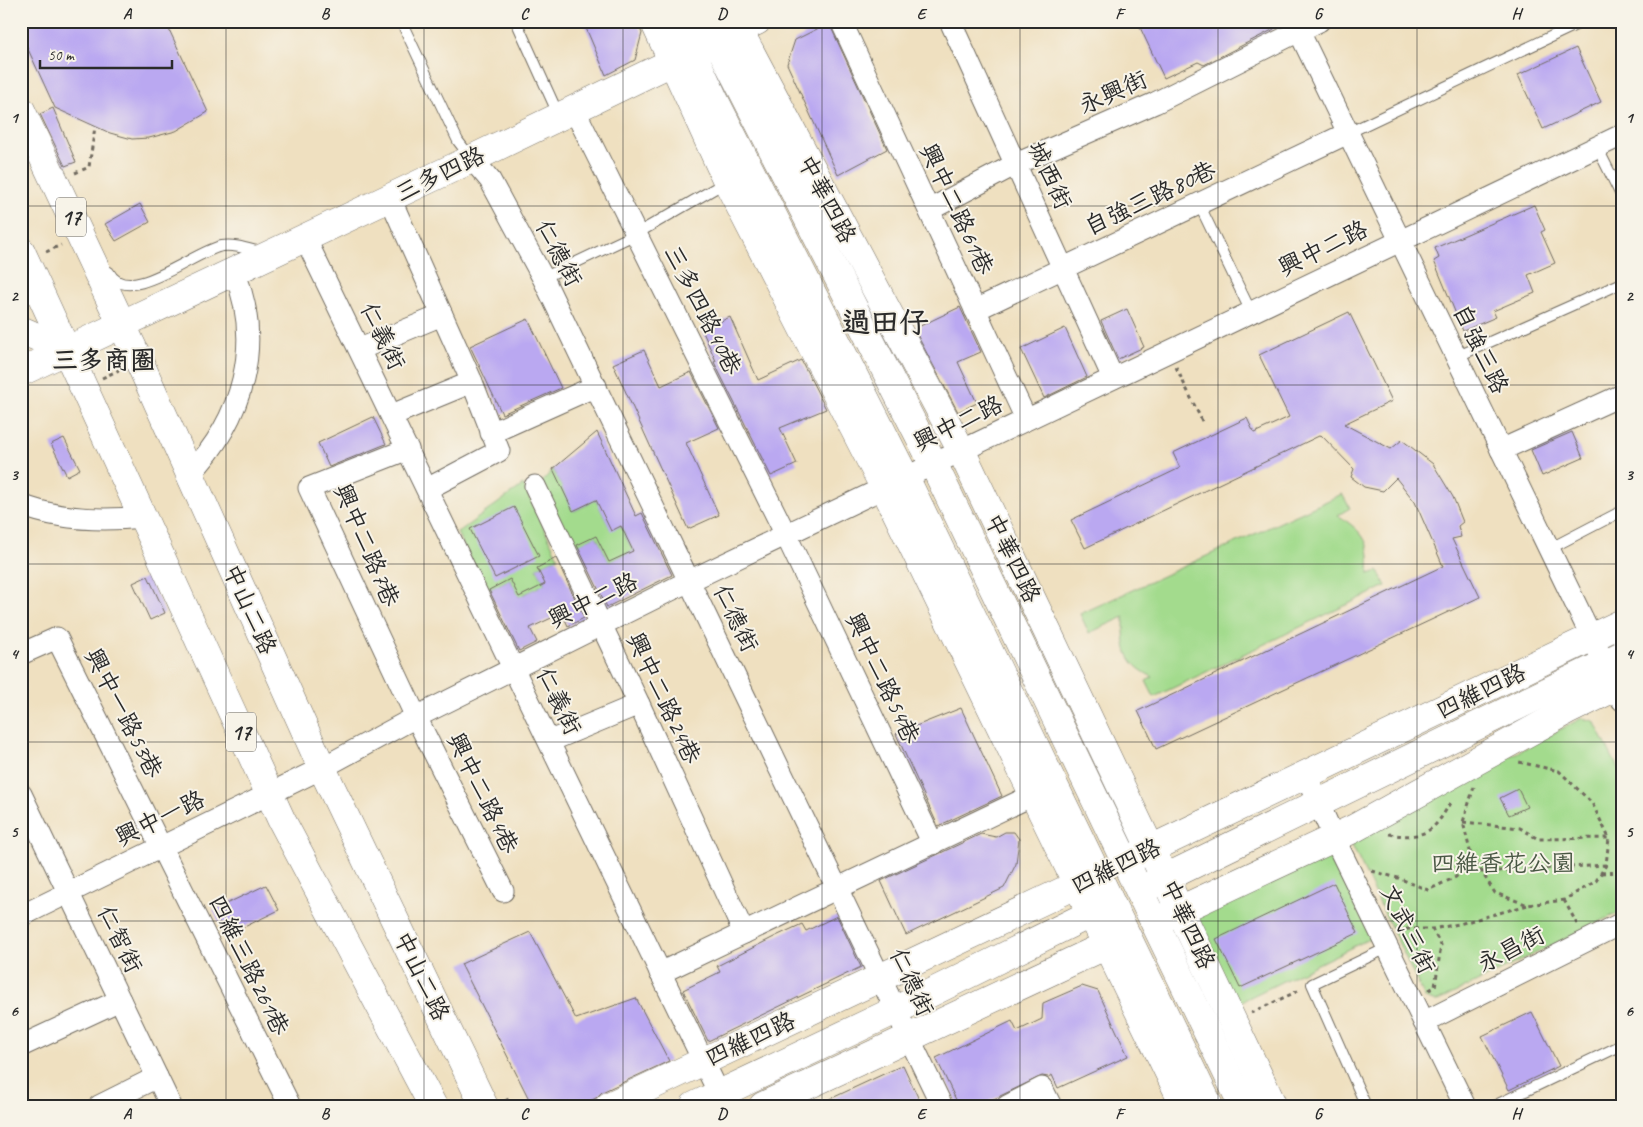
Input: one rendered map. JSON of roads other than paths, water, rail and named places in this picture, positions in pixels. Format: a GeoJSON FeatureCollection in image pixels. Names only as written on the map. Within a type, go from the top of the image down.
{"type":"FeatureCollection","features":[{"type":"Feature","properties":{"kind":"main road","name":"中華四路"},"geometry":{"type":"LineString","coordinates":[[654,21],[717,36],[933,463],[1243,1106]]}},
{"type":"Feature","properties":{"kind":"main road","name":"中華四路"},"geometry":{"type":"LineString","coordinates":[[678,21],[717,36],[961,450],[1152,848],[1273,1106]]}},
{"type":"Feature","properties":{"kind":"main road","name":"三多四路"},"geometry":{"type":"LineString","coordinates":[[21,372],[472,159],[567,113],[717,36]]}},
{"type":"Feature","properties":{"kind":"main road","name":"中華四路"},"geometry":{"type":"LineString","coordinates":[[717,36],[727,181],[894,482],[1117,941],[1209,1106]]}},
{"type":"Feature","properties":{"kind":"main road","name":"中華四路"},"geometry":{"type":"LineString","coordinates":[[717,36],[894,482],[1033,795],[1087,879]]}},
{"type":"Feature","properties":{"kind":"main road","name":"中山二路"},"geometry":{"type":"LineString","coordinates":[[21,110],[139,361],[322,768],[484,1106]]}},
{"type":"Feature","properties":{"kind":"main road","name":"中山二路"},"geometry":{"type":"LineString","coordinates":[[23,256],[269,794],[433,1106]]}},
{"type":"Feature","properties":{"kind":"main road"},"geometry":{"type":"LineString","coordinates":[[21,330],[66,350]]}},
{"type":"Feature","properties":{"kind":"main road","name":"四維四路"},"geometry":{"type":"LineString","coordinates":[[609,1106],[1622,624]]}},
{"type":"Feature","properties":{"kind":"main road"},"geometry":{"type":"LineString","coordinates":[[763,1106],[1334,838],[1617,678]]}},
{"type":"Feature","properties":{"kind":"main road","name":"四維四路"},"geometry":{"type":"LineString","coordinates":[[694,1106],[722,1099],[1101,908],[1319,804],[1617,678]]}},
{"type":"Feature","properties":{"kind":"main road","name":"中華四路"},"geometry":{"type":"LineString","coordinates":[[1117,941],[1185,1106]]}},
{"type":"Feature","properties":{"kind":"street","name":"興中二路61巷"},"geometry":{"type":"LineString","coordinates":[[841,21],[1026,419]]}},
{"type":"Feature","properties":{"kind":"street","name":"城西街"},"geometry":{"type":"LineString","coordinates":[[950,21],[1113,378]]}},
{"type":"Feature","properties":{"kind":"street","name":"永興街"},"geometry":{"type":"LineString","coordinates":[[929,210],[1016,164],[1154,103],[1296,26],[1319,21]]}},
{"type":"Feature","properties":{"kind":"street","name":"自強三路"},"geometry":{"type":"LineString","coordinates":[[1296,26],[1592,638],[1617,678]]}},
{"type":"Feature","properties":{"kind":"street","name":"三多四路40巷"},"geometry":{"type":"LineString","coordinates":[[567,113],[636,234],[786,535]]}},
{"type":"Feature","properties":{"kind":"street","name":"自強三路80巷"},"geometry":{"type":"LineString","coordinates":[[975,310],[1348,133]]}},
{"type":"Feature","properties":{"kind":"street","name":"興中二路"},"geometry":{"type":"LineString","coordinates":[[322,768],[416,717],[690,581],[933,463],[1622,135]]}},
{"type":"Feature","properties":{"kind":"street","name":"仁德街"},"geometry":{"type":"LineString","coordinates":[[472,159],[490,180],[544,278],[942,1106]]}},
{"type":"Feature","properties":{"kind":"street"},"geometry":{"type":"LineString","coordinates":[[390,198],[472,382],[495,442]]}},
{"type":"Feature","properties":{"kind":"street","name":"仁義街"},"geometry":{"type":"LineString","coordinates":[[306,238],[722,1099]]}},
{"type":"Feature","properties":{"kind":"street"},"geometry":{"type":"LineString","coordinates":[[190,475],[219,440],[236,404],[246,373],[244,295],[234,271]]}},
{"type":"Feature","properties":{"kind":"street"},"geometry":{"type":"LineString","coordinates":[[360,349],[442,314]]}},
{"type":"Feature","properties":{"kind":"street"},"geometry":{"type":"LineString","coordinates":[[392,415],[472,382]]}},
{"type":"Feature","properties":{"kind":"street"},"geometry":{"type":"LineString","coordinates":[[427,489],[495,442],[596,386]]}},
{"type":"Feature","properties":{"kind":"street"},"geometry":{"type":"LineString","coordinates":[[1501,450],[1622,395]]}},
{"type":"Feature","properties":{"kind":"street","name":"興中二路7巷"},"geometry":{"type":"LineString","coordinates":[[408,449],[309,488],[416,717]]}},
{"type":"Feature","properties":{"kind":"street","name":"興中二路24巷"},"geometry":{"type":"LineString","coordinates":[[535,486],[600,626],[639,704],[744,933]]}},
{"type":"Feature","properties":{"kind":"street"},"geometry":{"type":"LineString","coordinates":[[21,505],[37,511],[72,517],[112,520],[143,517]]}},
{"type":"Feature","properties":{"kind":"street","name":"興中二路54巷"},"geometry":{"type":"LineString","coordinates":[[786,535],[932,844]]}},
{"type":"Feature","properties":{"kind":"street","name":"興中一路53巷"},"geometry":{"type":"LineString","coordinates":[[21,654],[57,638],[161,847]]}},
{"type":"Feature","properties":{"kind":"street"},"geometry":{"type":"LineString","coordinates":[[550,742],[639,704]]}},
{"type":"Feature","properties":{"kind":"street","name":"興中二路4巷"},"geometry":{"type":"LineString","coordinates":[[416,717],[502,892]]}},
{"type":"Feature","properties":{"kind":"street","name":"興中一路"},"geometry":{"type":"LineString","coordinates":[[21,916],[322,768]]}},
{"type":"Feature","properties":{"kind":"street","name":"文武三街"},"geometry":{"type":"LineString","coordinates":[[1306,775],[1334,838],[1393,938],[1424,1022],[1464,1106]]}},
{"type":"Feature","properties":{"kind":"street","name":"仁智街"},"geometry":{"type":"LineString","coordinates":[[21,794],[171,1106]]}},
{"type":"Feature","properties":{"kind":"street"},"geometry":{"type":"LineString","coordinates":[[660,973],[1033,795]]}},
{"type":"Feature","properties":{"kind":"street","name":"四維三路261巷"},"geometry":{"type":"LineString","coordinates":[[161,847],[290,1106]]}},
{"type":"Feature","properties":{"kind":"street","name":"永昌街"},"geometry":{"type":"LineString","coordinates":[[1424,1022],[1622,923]]}},
{"type":"Feature","properties":{"kind":"street"},"geometry":{"type":"LineString","coordinates":[[21,1046],[120,1000]]}},
{"type":"Feature","properties":{"kind":"street"},"geometry":{"type":"LineString","coordinates":[[100,1106],[157,1077]]}},
{"type":"Feature","properties":{"kind":"street"},"geometry":{"type":"LineString","coordinates":[[1008,1106],[1042,1088],[1051,1106]]}},
{"type":"Feature","properties":{"kind":"lane"},"geometry":{"type":"LineString","coordinates":[[401,21],[458,141],[472,159]]}},
{"type":"Feature","properties":{"kind":"lane"},"geometry":{"type":"LineString","coordinates":[[516,21],[567,113]]}},
{"type":"Feature","properties":{"kind":"lane"},"geometry":{"type":"LineString","coordinates":[[1348,133],[1584,21]]}},
{"type":"Feature","properties":{"kind":"lane"},"geometry":{"type":"LineString","coordinates":[[1597,147],[1622,197]]}},
{"type":"Feature","properties":{"kind":"lane"},"geometry":{"type":"LineString","coordinates":[[544,278],[636,234],[727,181]]}},
{"type":"Feature","properties":{"kind":"lane"},"geometry":{"type":"LineString","coordinates":[[1199,204],[1251,312]]}},
{"type":"Feature","properties":{"kind":"lane"},"geometry":{"type":"LineString","coordinates":[[83,242],[102,256],[113,280],[119,284],[131,284],[154,278],[221,246],[237,247],[271,254]]}},
{"type":"Feature","properties":{"kind":"lane"},"geometry":{"type":"LineString","coordinates":[[1456,357],[1622,283]]}},
{"type":"Feature","properties":{"kind":"lane"},"geometry":{"type":"LineString","coordinates":[[1549,549],[1622,511]]}},
{"type":"Feature","properties":{"kind":"lane"},"geometry":{"type":"LineString","coordinates":[[1366,1106],[1312,984],[1393,938]]}},
{"type":"Feature","properties":{"kind":"lane"},"geometry":{"type":"LineString","coordinates":[[1494,1106],[1622,1045]]}},
{"type":"Feature","properties":{"kind":"district","name":"過田仔"},"geometry":{"type":"Point","coordinates":[885,322]}},
{"type":"Feature","properties":{"kind":"district","name":"三多商圈"},"geometry":{"type":"Point","coordinates":[104,360]}},
{"type":"Feature","properties":{"kind":"park label","name":"四維香花公園"},"geometry":{"type":"Point","coordinates":[1503,863]}}]}
